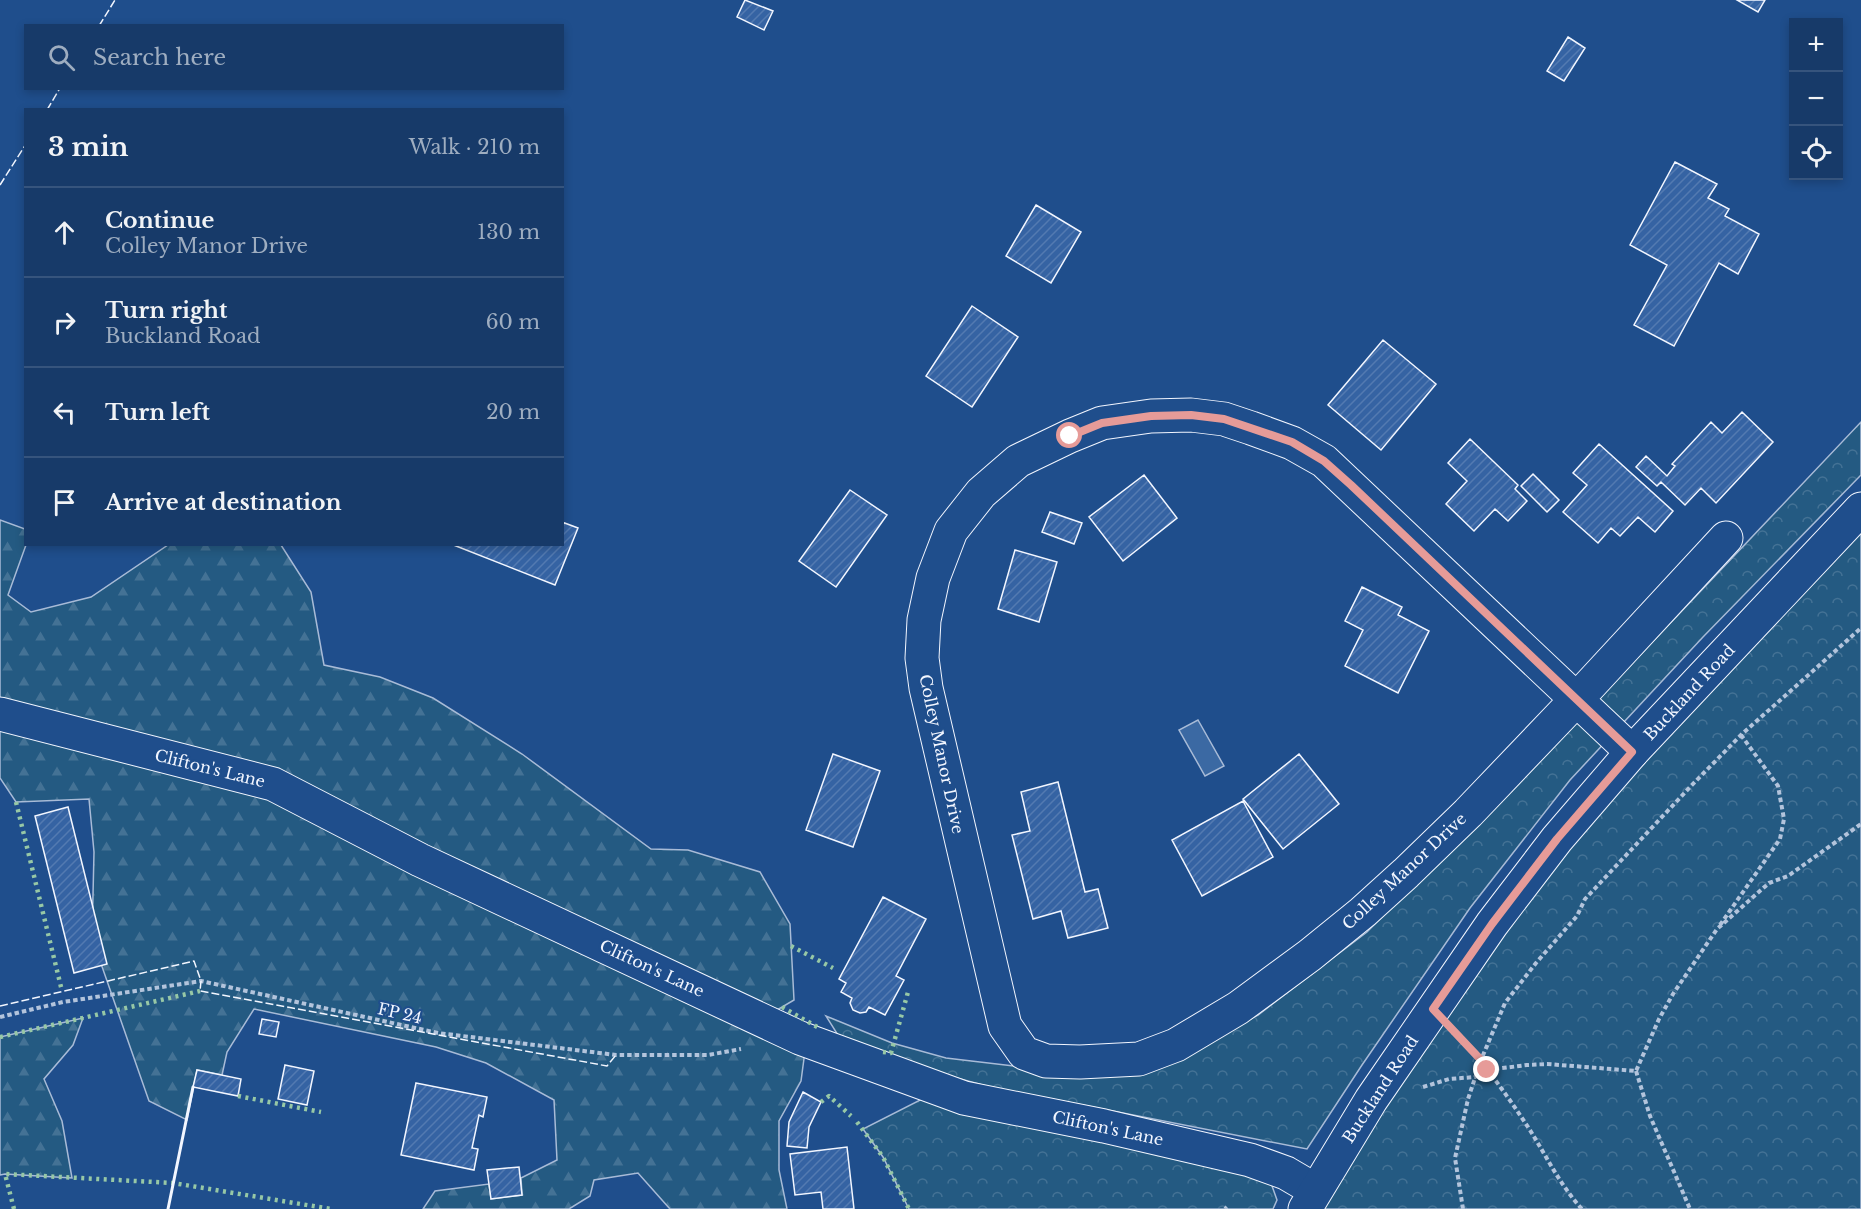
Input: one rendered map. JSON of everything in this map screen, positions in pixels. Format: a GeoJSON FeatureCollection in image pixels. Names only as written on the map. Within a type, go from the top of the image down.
{"type":"FeatureCollection","features":[{"type":"Feature","properties":{"kind":"street","name":"Colley Manor Drive"},"geometry":{"type":"LineString","coordinates":[[1632,752],[1576,700],[1324,461],[1292,442],[1224,419],[1191,415],[1151,416],[1102,423],[1018,460],[981,493],[951,531],[933,578],[924,620],[922,658],[926,688],[1005,1026],[1024,1053],[1046,1060],[1080,1062],[1139,1059],[1176,1045],[1238,1008],[1327,941],[1406,873],[1468,813],[1576,700],[1726,538]]}},
{"type":"Feature","properties":{"kind":"street","name":"Buckland Road"},"geometry":{"type":"LineString","coordinates":[[1310,1199],[1433,1009],[1492,924],[1557,839],[1632,752],[1861,509]]}},
{"type":"Feature","properties":{"kind":"street","name":"Clifton's Lane"},"geometry":{"type":"LineString","coordinates":[[0,714],[273,784],[420,860],[800,1038],[964,1098],[1104,1126],[1250,1160],[1286,1173],[1310,1199]]}},
{"type":"Feature","properties":{"kind":"path"},"geometry":{"type":"LineString","coordinates":[[1462,1209],[1455,1158],[1475,1077],[1505,1003],[1536,963],[1578,916],[1585,899],[1691,786],[1741,735],[1861,628]]}},
{"type":"Feature","properties":{"kind":"path"},"geometry":{"type":"LineString","coordinates":[[1690,1209],[1650,1116],[1636,1071],[1664,1011],[1780,839],[1784,819],[1778,786],[1741,735]]}},
{"type":"Feature","properties":{"kind":"path"},"geometry":{"type":"LineString","coordinates":[[1718,929],[1769,884],[1788,876],[1861,824]]}},
{"type":"Feature","properties":{"kind":"path","name":"FP 24"},"geometry":{"type":"LineString","coordinates":[[0,1017],[63,1002],[201,981],[438,1034],[616,1055],[708,1055],[748,1048]]}},
{"type":"Feature","properties":{"kind":"path"},"geometry":{"type":"LineString","coordinates":[[1433,1009],[1481,1060],[1545,1154],[1551,1168],[1582,1209]]}},
{"type":"Feature","properties":{"kind":"path"},"geometry":{"type":"LineString","coordinates":[[1384,1083],[1405,1093],[1449,1079],[1475,1077],[1487,1070],[1547,1064],[1636,1071]]}},
{"type":"Feature","properties":{"kind":"green space"},"geometry":{"type":"Polygon","coordinates":[[[1861,422],[1861,475],[1703,637],[1570,780],[1470,908],[1307,1149],[990,1087],[894,1061],[841,1040],[826,1016],[892,1043],[946,1058],[1048,1070],[1152,1071],[1258,1015],[1367,932],[1622,674],[1861,422]]]}},
{"type":"Feature","properties":{"kind":"green space"},"geometry":{"type":"Polygon","coordinates":[[[1861,509],[1861,1209],[1305,1209],[1492,924],[1861,509]]]}},
{"type":"Feature","properties":{"kind":"green space"},"geometry":{"type":"Polygon","coordinates":[[[0,520],[24,529],[26,546],[8,595],[31,612],[91,597],[167,546],[282,546],[311,592],[324,665],[380,677],[433,698],[522,754],[651,849],[688,850],[760,872],[790,924],[794,1000],[767,1016],[429,855],[0,705],[0,520]]]}},
{"type":"Feature","properties":{"kind":"green space"},"geometry":{"type":"Polygon","coordinates":[[[0,721],[274,796],[805,1051],[801,1081],[779,1121],[779,1170],[787,1209],[670,1209],[638,1173],[594,1180],[590,1196],[569,1209],[423,1209],[435,1191],[489,1184],[491,1199],[522,1195],[521,1178],[557,1160],[554,1100],[486,1063],[436,1047],[254,1009],[227,1052],[222,1075],[197,1070],[187,1120],[149,1101],[92,938],[94,852],[89,799],[16,802],[0,778],[0,721]]]}},
{"type":"Feature","properties":{"kind":"green space"},"geometry":{"type":"Polygon","coordinates":[[[83,1018],[73,1045],[44,1079],[62,1121],[72,1178],[0,1175],[0,1037],[83,1018]]]}},
{"type":"Feature","properties":{"kind":"green space"},"geometry":{"type":"Polygon","coordinates":[[[926,1097],[1233,1171],[1271,1183],[1277,1200],[1273,1209],[909,1209],[883,1157],[863,1129],[926,1097]]]}},
{"type":"Feature","properties":{"kind":"shaded area"},"geometry":{"type":"Polygon","coordinates":[[[1198,720],[1224,766],[1205,776],[1179,730],[1198,720]]]}},
{"type":"Feature","properties":{"kind":"building"},"geometry":{"type":"Polygon","coordinates":[[[745,0],[773,11],[764,30],[737,17],[745,0]]]}},
{"type":"Feature","properties":{"kind":"building"},"geometry":{"type":"Polygon","coordinates":[[[1737,0],[1765,0],[1758,12],[1737,0]]]}},
{"type":"Feature","properties":{"kind":"building"},"geometry":{"type":"Polygon","coordinates":[[[1568,37],[1585,48],[1564,81],[1547,71],[1568,37]]]}},
{"type":"Feature","properties":{"kind":"building"},"geometry":{"type":"Polygon","coordinates":[[[1675,162],[1717,184],[1708,198],[1729,209],[1725,216],[1759,234],[1738,274],[1719,263],[1674,346],[1634,325],[1667,265],[1630,245],[1675,162]]]}},
{"type":"Feature","properties":{"kind":"building"},"geometry":{"type":"Polygon","coordinates":[[[1036,205],[1081,232],[1051,283],[1006,256],[1036,205]]]}},
{"type":"Feature","properties":{"kind":"building"},"geometry":{"type":"Polygon","coordinates":[[[972,306],[1018,337],[972,407],[926,376],[972,306]]]}},
{"type":"Feature","properties":{"kind":"building"},"geometry":{"type":"Polygon","coordinates":[[[1383,340],[1436,384],[1381,450],[1328,405],[1383,340]]]}},
{"type":"Feature","properties":{"kind":"building"},"geometry":{"type":"Polygon","coordinates":[[[1742,412],[1773,442],[1716,503],[1701,488],[1685,505],[1661,482],[1657,486],[1636,467],[1646,456],[1667,476],[1675,466],[1672,464],[1711,422],[1722,433],[1742,412]]]}},
{"type":"Feature","properties":{"kind":"building"},"geometry":{"type":"Polygon","coordinates":[[[1470,439],[1518,485],[1515,489],[1527,501],[1508,521],[1495,509],[1474,531],[1446,504],[1467,481],[1448,463],[1470,439]]]}},
{"type":"Feature","properties":{"kind":"building"},"geometry":{"type":"Polygon","coordinates":[[[1599,444],[1673,511],[1655,532],[1638,517],[1620,536],[1611,528],[1598,543],[1563,512],[1587,485],[1573,473],[1599,444]]]}},
{"type":"Feature","properties":{"kind":"building"},"geometry":{"type":"Polygon","coordinates":[[[1533,474],[1559,500],[1547,512],[1521,486],[1533,474]]]}},
{"type":"Feature","properties":{"kind":"building"},"geometry":{"type":"Polygon","coordinates":[[[1144,475],[1177,518],[1123,561],[1089,517],[1144,475]]]}},
{"type":"Feature","properties":{"kind":"building"},"geometry":{"type":"Polygon","coordinates":[[[850,490],[887,515],[836,587],[799,561],[850,490]]]}},
{"type":"Feature","properties":{"kind":"building"},"geometry":{"type":"Polygon","coordinates":[[[1050,512],[1082,523],[1074,544],[1042,532],[1050,512]]]}},
{"type":"Feature","properties":{"kind":"building"},"geometry":{"type":"Polygon","coordinates":[[[564,523],[578,528],[555,585],[456,546],[564,546],[564,523]]]}},
{"type":"Feature","properties":{"kind":"building"},"geometry":{"type":"Polygon","coordinates":[[[1015,550],[1057,562],[1039,622],[998,609],[1015,550]]]}},
{"type":"Feature","properties":{"kind":"building"},"geometry":{"type":"Polygon","coordinates":[[[1362,587],[1402,607],[1398,615],[1429,631],[1398,693],[1345,666],[1363,630],[1345,621],[1362,587]]]}},
{"type":"Feature","properties":{"kind":"building"},"geometry":{"type":"Polygon","coordinates":[[[833,754],[880,771],[853,847],[806,830],[833,754]]]}},
{"type":"Feature","properties":{"kind":"building"},"geometry":{"type":"Polygon","coordinates":[[[1299,754],[1339,804],[1283,849],[1243,799],[1299,754]]]}},
{"type":"Feature","properties":{"kind":"building"},"geometry":{"type":"Polygon","coordinates":[[[1058,782],[1085,892],[1098,889],[1108,928],[1068,938],[1061,911],[1033,919],[1012,835],[1030,831],[1021,792],[1058,782]]]}},
{"type":"Feature","properties":{"kind":"building"},"geometry":{"type":"Polygon","coordinates":[[[1243,801],[1273,857],[1202,896],[1172,840],[1243,801]]]}},
{"type":"Feature","properties":{"kind":"building"},"geometry":{"type":"Polygon","coordinates":[[[68,807],[107,964],[74,973],[35,816],[68,807]]]}},
{"type":"Feature","properties":{"kind":"building"},"geometry":{"type":"Polygon","coordinates":[[[883,897],[926,919],[896,976],[904,980],[885,1015],[869,1007],[866,1012],[860,1013],[853,1010],[850,1003],[852,998],[841,992],[846,983],[839,979],[883,897]]]}},
{"type":"Feature","properties":{"kind":"building"},"geometry":{"type":"Polygon","coordinates":[[[262,1019],[279,1022],[276,1037],[259,1034],[262,1019]]]}},
{"type":"Feature","properties":{"kind":"building"},"geometry":{"type":"Polygon","coordinates":[[[285,1065],[314,1071],[307,1105],[278,1099],[285,1065]]]}},
{"type":"Feature","properties":{"kind":"building"},"geometry":{"type":"Polygon","coordinates":[[[197,1070],[241,1079],[238,1096],[193,1087],[197,1070]]]}},
{"type":"Feature","properties":{"kind":"building"},"geometry":{"type":"Polygon","coordinates":[[[416,1083],[487,1097],[483,1117],[479,1115],[472,1148],[478,1149],[474,1170],[401,1155],[416,1083]]]}},
{"type":"Feature","properties":{"kind":"building"},"geometry":{"type":"Polygon","coordinates":[[[803,1092],[821,1102],[809,1127],[807,1148],[787,1146],[789,1122],[803,1092]]]}},
{"type":"Feature","properties":{"kind":"building"},"geometry":{"type":"Polygon","coordinates":[[[847,1147],[854,1209],[823,1209],[821,1192],[795,1195],[790,1154],[847,1147]]]}},
{"type":"Feature","properties":{"kind":"building"},"geometry":{"type":"Polygon","coordinates":[[[519,1167],[522,1195],[491,1199],[487,1170],[519,1167]]]}},
{"type":"Feature","properties":{"kind":"hedge"},"geometry":{"type":"LineString","coordinates":[[16,802],[62,991]]}},
{"type":"Feature","properties":{"kind":"hedge"},"geometry":{"type":"LineString","coordinates":[[791,946],[833,968]]}},
{"type":"Feature","properties":{"kind":"hedge"},"geometry":{"type":"LineString","coordinates":[[0,1037],[200,991]]}},
{"type":"Feature","properties":{"kind":"hedge"},"geometry":{"type":"LineString","coordinates":[[883,1052],[891,1053],[908,992]]}},
{"type":"Feature","properties":{"kind":"hedge"},"geometry":{"type":"LineString","coordinates":[[782,1007],[819,1028]]}},
{"type":"Feature","properties":{"kind":"hedge"},"geometry":{"type":"LineString","coordinates":[[238,1096],[321,1112]]}},
{"type":"Feature","properties":{"kind":"hedge"},"geometry":{"type":"LineString","coordinates":[[821,1102],[829,1096],[851,1116]]}},
{"type":"Feature","properties":{"kind":"hedge"},"geometry":{"type":"LineString","coordinates":[[857,1122],[883,1157],[909,1209]]}},
{"type":"Feature","properties":{"kind":"hedge"},"geometry":{"type":"LineString","coordinates":[[14,1209],[5,1174],[173,1183],[331,1209]]}},
{"type":"Feature","properties":{"kind":"fence"},"geometry":{"type":"LineString","coordinates":[[100,24],[115,0]]}},
{"type":"Feature","properties":{"kind":"fence"},"geometry":{"type":"LineString","coordinates":[[48,108],[59,90]]}},
{"type":"Feature","properties":{"kind":"fence"},"geometry":{"type":"LineString","coordinates":[[0,185],[24,147]]}},
{"type":"Feature","properties":{"kind":"fence"},"geometry":{"type":"LineString","coordinates":[[0,1006],[194,961],[201,981],[200,991],[607,1066],[616,1055]]}},
{"type":"Feature","properties":{"kind":"wall"},"geometry":{"type":"LineString","coordinates":[[168,1209],[193,1087]]}},
{"type":"Feature","properties":{"kind":"route"},"geometry":{"type":"LineString","coordinates":[[1070,436],[1102,423],[1151,416],[1191,415],[1224,419],[1292,442],[1324,461],[1351,485],[1632,752],[1557,839],[1492,924],[1433,1009],[1481,1060],[1487,1070]]}}]}
